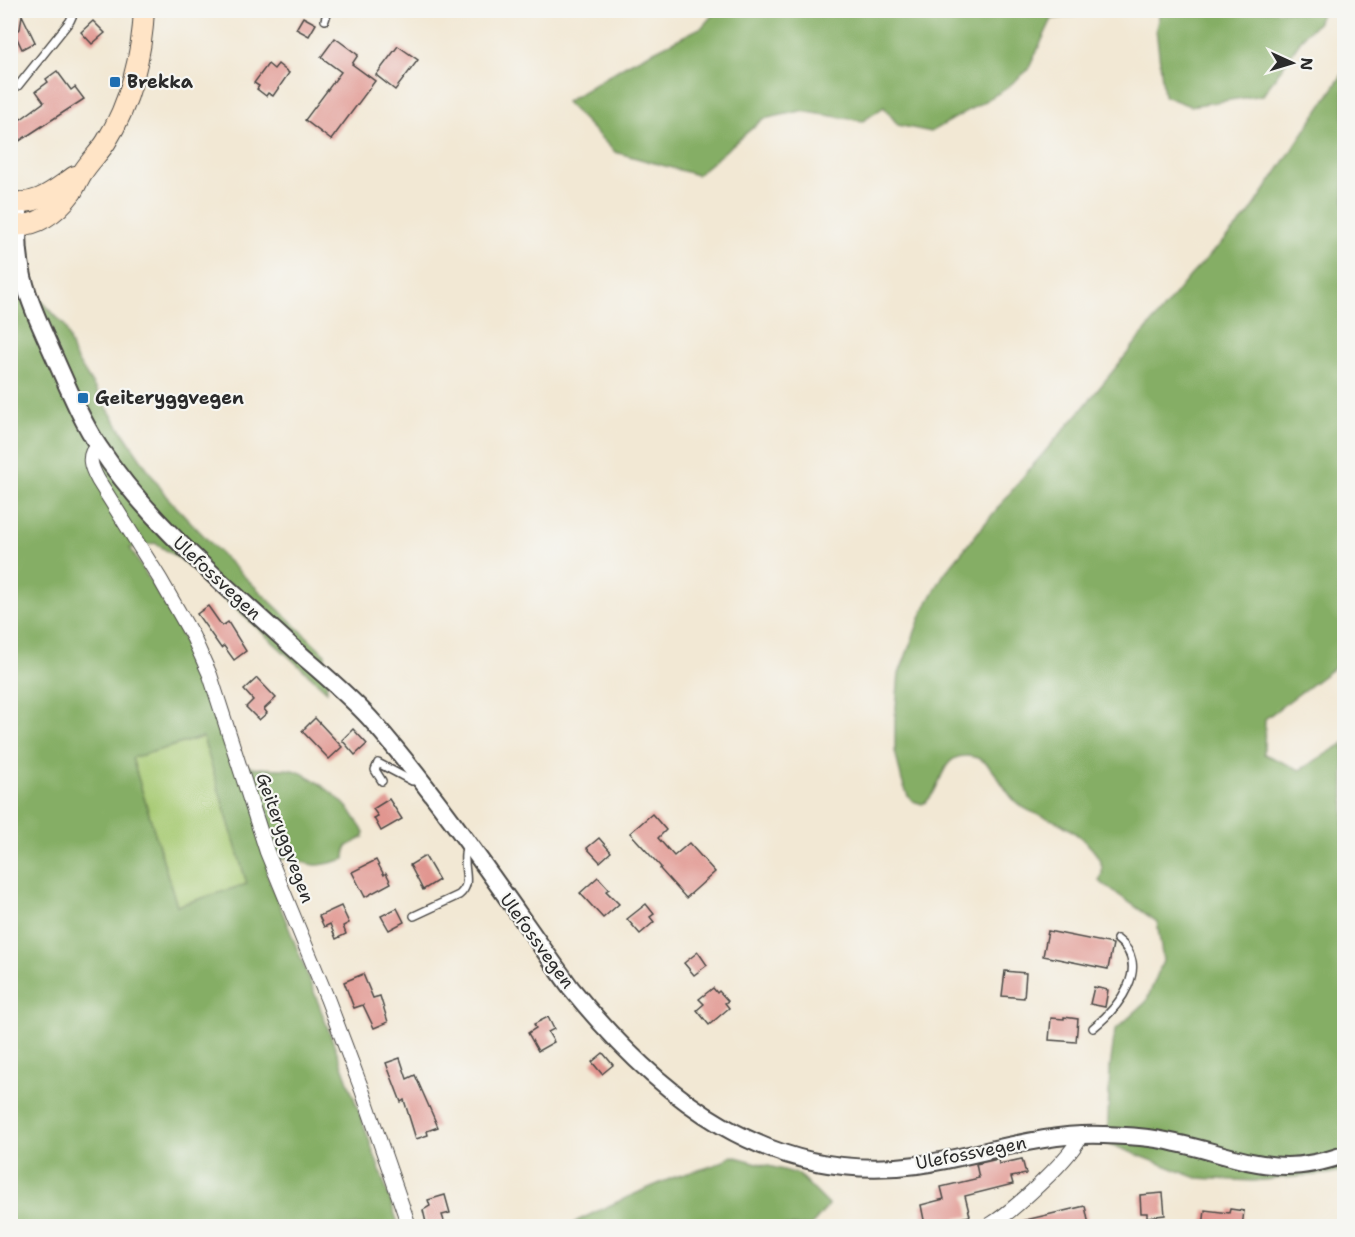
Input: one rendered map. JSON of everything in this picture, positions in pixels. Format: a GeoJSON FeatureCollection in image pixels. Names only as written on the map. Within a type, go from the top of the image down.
{"type":"FeatureCollection","features":[{"type":"Feature","properties":{"kind":"main road"},"geometry":{"type":"LineString","coordinates":[[14,225],[42,220],[51,213],[72,192],[83,171],[106,141],[123,108],[137,63],[144,10]]}},
{"type":"Feature","properties":{"kind":"main road"},"geometry":{"type":"LineString","coordinates":[[15,202],[31,202],[43,198],[83,171]]}},
{"type":"Feature","properties":{"kind":"street","name":"Ulefossvegen"},"geometry":{"type":"LineString","coordinates":[[15,202],[14,225],[19,262],[37,319],[72,397],[98,445],[125,484],[169,532],[372,720],[421,779],[572,988],[611,1035],[655,1078],[709,1118],[749,1141],[786,1155],[809,1161],[861,1168],[940,1161],[1022,1142],[1081,1134],[1153,1138],[1246,1160],[1285,1166],[1322,1162],[1344,1155]]}},
{"type":"Feature","properties":{"kind":"street","name":"Geiteryggvegen"},"geometry":{"type":"LineString","coordinates":[[98,445],[92,451],[91,467],[160,579],[193,637],[210,675],[267,852],[362,1090],[409,1227]]}},
{"type":"Feature","properties":{"kind":"street"},"geometry":{"type":"LineString","coordinates":[[988,1227],[1028,1195],[1074,1148],[1081,1134]]}},
{"type":"Feature","properties":{"kind":"lane"},"geometry":{"type":"LineString","coordinates":[[18,86],[70,21],[75,10]]}},
{"type":"Feature","properties":{"kind":"lane"},"geometry":{"type":"LineString","coordinates":[[325,20],[328,10]]}},
{"type":"Feature","properties":{"kind":"lane"},"geometry":{"type":"LineString","coordinates":[[382,781],[375,770],[378,763],[412,781],[421,779]]}},
{"type":"Feature","properties":{"kind":"lane"},"geometry":{"type":"LineString","coordinates":[[414,916],[459,895],[464,890],[468,879],[464,860],[467,843]]}},
{"type":"Feature","properties":{"kind":"lane"},"geometry":{"type":"LineString","coordinates":[[1093,1028],[1110,1014],[1129,984],[1133,960],[1128,947],[1118,939]]}},
{"type":"Feature","properties":{"kind":"green space"},"geometry":{"type":"Polygon","coordinates":[[[1160,10],[1322,11],[1317,24],[1305,34],[1263,95],[1190,106],[1164,96],[1156,29],[1160,10]]]}},
{"type":"Feature","properties":{"kind":"green space"},"geometry":{"type":"Polygon","coordinates":[[[716,11],[1105,11],[1052,19],[1028,70],[1004,90],[931,132],[898,125],[884,107],[863,121],[801,111],[763,119],[697,175],[615,152],[566,102],[626,65],[702,27],[716,11]]]}},
{"type":"Feature","properties":{"kind":"green space"},"geometry":{"type":"Polygon","coordinates":[[[1344,72],[1344,659],[1336,655],[1335,667],[1265,719],[1264,754],[1300,770],[1344,743],[1344,1172],[1253,1181],[1197,1178],[1107,1143],[1110,1068],[1115,1030],[1146,1002],[1163,961],[1157,922],[1099,881],[1102,873],[1098,856],[1085,841],[1063,825],[1019,804],[1008,793],[994,771],[982,760],[965,756],[956,758],[945,769],[929,799],[922,804],[913,801],[908,796],[902,781],[895,751],[899,674],[922,613],[944,574],[1190,276],[1249,214],[1344,72]]]}},
{"type":"Feature","properties":{"kind":"green space"},"geometry":{"type":"Polygon","coordinates":[[[10,267],[65,326],[74,355],[166,496],[225,558],[325,654],[327,691],[183,561],[155,543],[130,548],[166,606],[182,637],[197,668],[221,736],[233,755],[254,767],[293,770],[306,775],[341,801],[364,832],[364,837],[346,847],[345,859],[319,865],[286,858],[280,859],[267,865],[267,874],[336,1049],[399,1226],[11,1226],[10,267]],[[203,737],[132,758],[177,906],[247,884],[203,737]]]}},
{"type":"Feature","properties":{"kind":"green space"},"geometry":{"type":"Polygon","coordinates":[[[203,737],[247,884],[177,906],[132,758],[203,737]]]}},
{"type":"Feature","properties":{"kind":"green space"},"geometry":{"type":"Polygon","coordinates":[[[732,1156],[798,1174],[829,1205],[811,1226],[570,1226],[650,1187],[712,1166],[732,1156]]]}},
{"type":"Feature","properties":{"kind":"building"},"geometry":{"type":"Polygon","coordinates":[[[22,15],[35,42],[22,49],[14,32],[20,29],[22,15]]]}},
{"type":"Feature","properties":{"kind":"building"},"geometry":{"type":"Polygon","coordinates":[[[303,17],[316,24],[309,36],[296,29],[303,17]]]}},
{"type":"Feature","properties":{"kind":"building"},"geometry":{"type":"Polygon","coordinates":[[[93,21],[105,33],[92,44],[81,32],[93,21]]]}},
{"type":"Feature","properties":{"kind":"building"},"geometry":{"type":"Polygon","coordinates":[[[335,38],[358,55],[352,64],[375,81],[331,140],[305,120],[341,72],[321,57],[335,38]]]}},
{"type":"Feature","properties":{"kind":"building"},"geometry":{"type":"Polygon","coordinates":[[[398,46],[418,60],[395,90],[376,75],[398,46]]]}},
{"type":"Feature","properties":{"kind":"building"},"geometry":{"type":"Polygon","coordinates":[[[268,64],[274,69],[278,64],[289,73],[273,96],[268,93],[266,96],[257,89],[259,86],[254,83],[268,64]]]}},
{"type":"Feature","properties":{"kind":"building"},"geometry":{"type":"Polygon","coordinates":[[[57,71],[71,90],[75,87],[84,99],[10,147],[10,104],[21,119],[44,102],[36,91],[57,71]]]}},
{"type":"Feature","properties":{"kind":"building"},"geometry":{"type":"Polygon","coordinates":[[[208,606],[222,626],[228,622],[246,651],[234,660],[224,646],[221,648],[197,614],[208,606]]]}},
{"type":"Feature","properties":{"kind":"building"},"geometry":{"type":"Polygon","coordinates":[[[257,678],[276,698],[264,709],[267,713],[259,720],[246,707],[253,700],[244,690],[257,678]]]}},
{"type":"Feature","properties":{"kind":"building"},"geometry":{"type":"Polygon","coordinates":[[[315,718],[342,747],[329,759],[302,731],[315,718]]]}},
{"type":"Feature","properties":{"kind":"building"},"geometry":{"type":"Polygon","coordinates":[[[353,729],[367,744],[355,755],[342,740],[353,729]]]}},
{"type":"Feature","properties":{"kind":"building"},"geometry":{"type":"Polygon","coordinates":[[[389,799],[402,819],[381,831],[374,818],[378,816],[373,809],[389,799]]]}},
{"type":"Feature","properties":{"kind":"building"},"geometry":{"type":"Polygon","coordinates":[[[652,814],[666,830],[658,838],[674,856],[689,843],[715,872],[686,898],[630,833],[652,814]]]}},
{"type":"Feature","properties":{"kind":"building"},"geometry":{"type":"Polygon","coordinates":[[[599,838],[611,852],[600,862],[587,848],[599,838]]]}},
{"type":"Feature","properties":{"kind":"building"},"geometry":{"type":"Polygon","coordinates":[[[425,856],[439,880],[423,890],[410,865],[425,856]]]}},
{"type":"Feature","properties":{"kind":"building"},"geometry":{"type":"Polygon","coordinates":[[[376,860],[391,883],[365,897],[352,872],[376,860]]]}},
{"type":"Feature","properties":{"kind":"building"},"geometry":{"type":"Polygon","coordinates":[[[598,877],[609,889],[606,891],[619,904],[603,918],[580,893],[598,877]]]}},
{"type":"Feature","properties":{"kind":"building"},"geometry":{"type":"Polygon","coordinates":[[[646,904],[654,914],[650,917],[654,922],[640,934],[627,919],[646,904]]]}},
{"type":"Feature","properties":{"kind":"building"},"geometry":{"type":"Polygon","coordinates":[[[341,906],[349,923],[343,926],[346,934],[336,939],[330,924],[324,927],[319,916],[341,906]]]}},
{"type":"Feature","properties":{"kind":"building"},"geometry":{"type":"Polygon","coordinates":[[[397,908],[404,922],[389,930],[381,916],[397,908]]]}},
{"type":"Feature","properties":{"kind":"building"},"geometry":{"type":"Polygon","coordinates":[[[1048,931],[1113,944],[1108,969],[1043,956],[1048,931]]]}},
{"type":"Feature","properties":{"kind":"building"},"geometry":{"type":"Polygon","coordinates":[[[698,952],[707,965],[694,975],[684,963],[698,952]]]}},
{"type":"Feature","properties":{"kind":"building"},"geometry":{"type":"Polygon","coordinates":[[[1005,971],[1026,973],[1024,998],[1002,996],[1005,971]]]}},
{"type":"Feature","properties":{"kind":"building"},"geometry":{"type":"Polygon","coordinates":[[[363,974],[373,998],[380,996],[388,1022],[374,1028],[363,1005],[354,1008],[344,982],[363,974]]]}},
{"type":"Feature","properties":{"kind":"building"},"geometry":{"type":"Polygon","coordinates":[[[1094,987],[1108,990],[1105,1007],[1090,1004],[1094,987]]]}},
{"type":"Feature","properties":{"kind":"building"},"geometry":{"type":"Polygon","coordinates":[[[713,988],[728,1001],[725,1003],[729,1008],[709,1025],[697,1010],[704,1004],[699,999],[713,988]]]}},
{"type":"Feature","properties":{"kind":"building"},"geometry":{"type":"Polygon","coordinates":[[[548,1017],[554,1029],[548,1032],[554,1042],[538,1051],[528,1033],[536,1028],[534,1024],[548,1017]]]}},
{"type":"Feature","properties":{"kind":"building"},"geometry":{"type":"Polygon","coordinates":[[[1064,1017],[1078,1019],[1076,1042],[1049,1040],[1051,1018],[1064,1019],[1064,1017]]]}},
{"type":"Feature","properties":{"kind":"building"},"geometry":{"type":"Polygon","coordinates":[[[603,1053],[613,1065],[602,1074],[592,1062],[603,1053]]]}},
{"type":"Feature","properties":{"kind":"building"},"geometry":{"type":"Polygon","coordinates":[[[400,1058],[407,1079],[415,1075],[438,1127],[427,1131],[428,1135],[416,1139],[404,1100],[401,1102],[386,1063],[400,1058]]]}},
{"type":"Feature","properties":{"kind":"building"},"geometry":{"type":"Polygon","coordinates":[[[998,1159],[999,1164],[1022,1159],[1026,1174],[1011,1177],[1013,1184],[965,1196],[970,1216],[925,1225],[921,1205],[944,1199],[941,1187],[979,1178],[976,1164],[998,1159]]]}},
{"type":"Feature","properties":{"kind":"building"},"geometry":{"type":"Polygon","coordinates":[[[1163,1193],[1165,1215],[1147,1217],[1147,1213],[1141,1213],[1140,1195],[1163,1193]]]}},
{"type":"Feature","properties":{"kind":"building"},"geometry":{"type":"Polygon","coordinates":[[[445,1195],[450,1213],[442,1215],[446,1227],[427,1227],[423,1210],[430,1206],[428,1200],[445,1195]]]}},
{"type":"Feature","properties":{"kind":"building"},"geometry":{"type":"Polygon","coordinates":[[[1085,1206],[1089,1225],[1017,1227],[1017,1222],[1085,1206]]]}},
{"type":"Feature","properties":{"kind":"building"},"geometry":{"type":"Polygon","coordinates":[[[1230,1209],[1244,1211],[1242,1227],[1203,1227],[1205,1210],[1229,1213],[1230,1209]]]}},
{"type":"Feature","properties":{"kind":"place","name":"Brekka"},"geometry":{"type":"Point","coordinates":[115,82]}},
{"type":"Feature","properties":{"kind":"place","name":"Geiteryggvegen"},"geometry":{"type":"Point","coordinates":[83,398]}}]}
